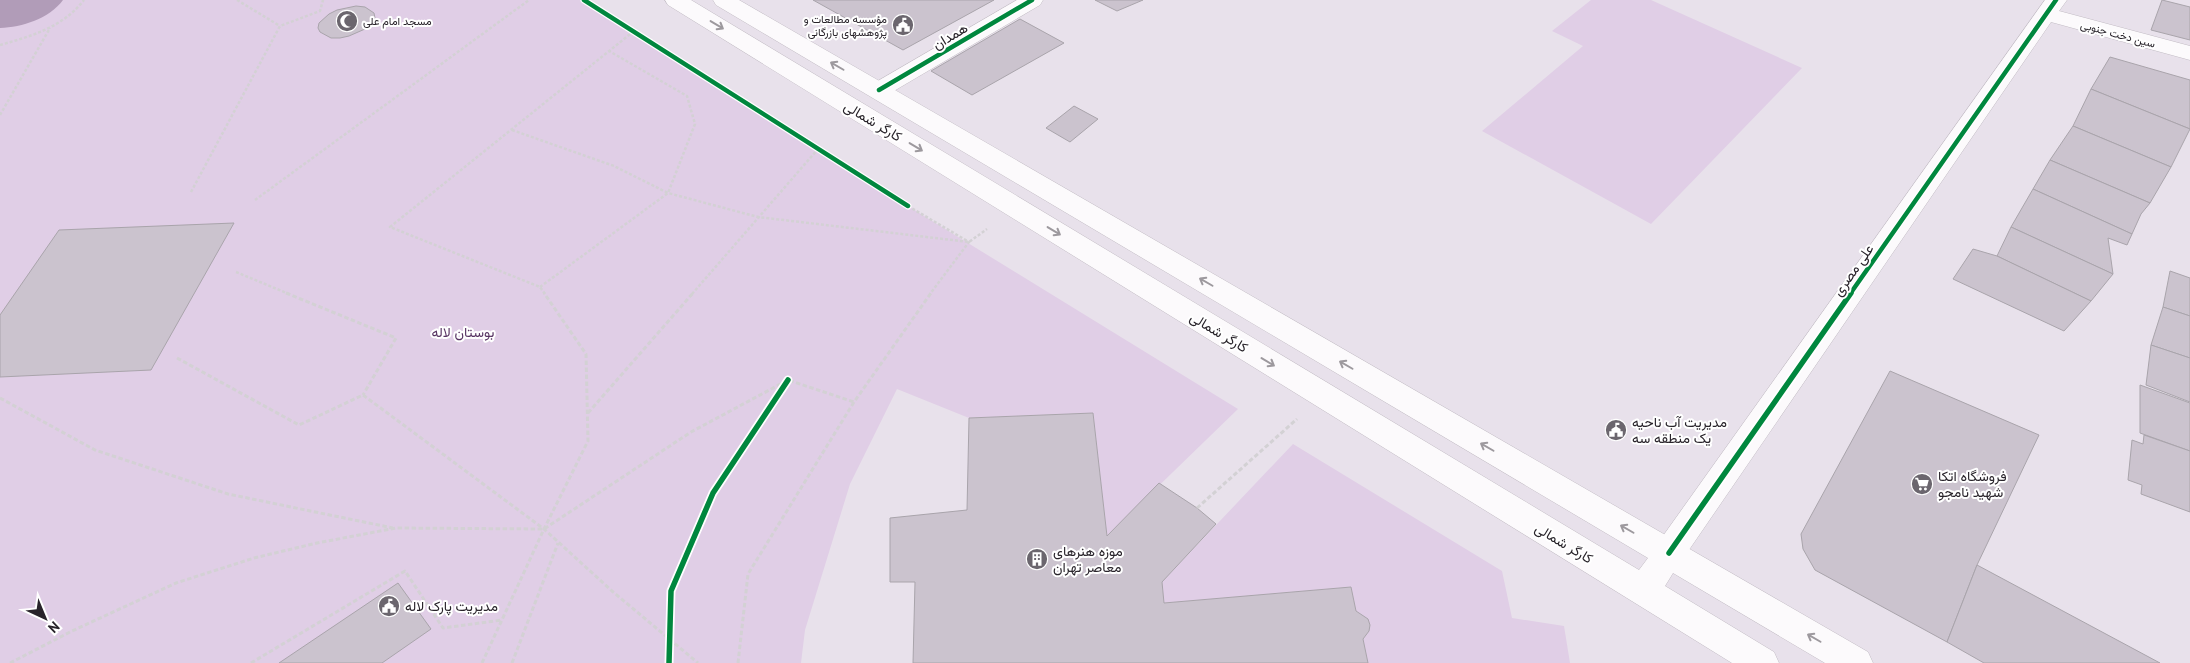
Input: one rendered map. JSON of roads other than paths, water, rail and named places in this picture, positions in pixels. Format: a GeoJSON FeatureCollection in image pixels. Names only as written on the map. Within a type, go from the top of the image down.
{"type":"FeatureCollection","features":[{"type":"Feature","properties":{"kind":"main road","name":"کارگر شمالی"},"geometry":{"type":"LineString","coordinates":[[676,0],[1762,663]]}},
{"type":"Feature","properties":{"kind":"main road"},"geometry":{"type":"LineString","coordinates":[[724,0],[1856,663]]}},
{"type":"Feature","properties":{"kind":"main road","name":"همدان"},"geometry":{"type":"LineString","coordinates":[[851,107],[1032,0]]}},
{"type":"Feature","properties":{"kind":"main road","name":"سین دخت جنوبی"},"geometry":{"type":"LineString","coordinates":[[2051,7],[2190,53]]}},
{"type":"Feature","properties":{"kind":"main road","name":"علی مصری"},"geometry":{"type":"LineString","coordinates":[[1643,592],[2051,7]]}},
{"type":"Feature","properties":{"kind":"place","name":"مسجد امام علی"},"geometry":{"type":"Point","coordinates":[347,21]}},
{"type":"Feature","properties":{"kind":"place","name":"مؤسسه مطالعات و پژوهشهای بازرگانی"},"geometry":{"type":"Point","coordinates":[903,25]}},
{"type":"Feature","properties":{"kind":"place","name":"مدیریت آب ناحیه یک منطقه سه"},"geometry":{"type":"Point","coordinates":[1616,430]}},
{"type":"Feature","properties":{"kind":"place","name":"فروشگاه اتکا شهید نامجو"},"geometry":{"type":"Point","coordinates":[1922,484]}},
{"type":"Feature","properties":{"kind":"place","name":"موزه هنرهای معاصر تهران"},"geometry":{"type":"Point","coordinates":[1037,559]}},
{"type":"Feature","properties":{"kind":"place","name":"مدیریت پارک لاله"},"geometry":{"type":"Point","coordinates":[389,606]}},
{"type":"Feature","properties":{"kind":"park label","name":"بوستان لاله"},"geometry":{"type":"Point","coordinates":[463,332]}}]}
